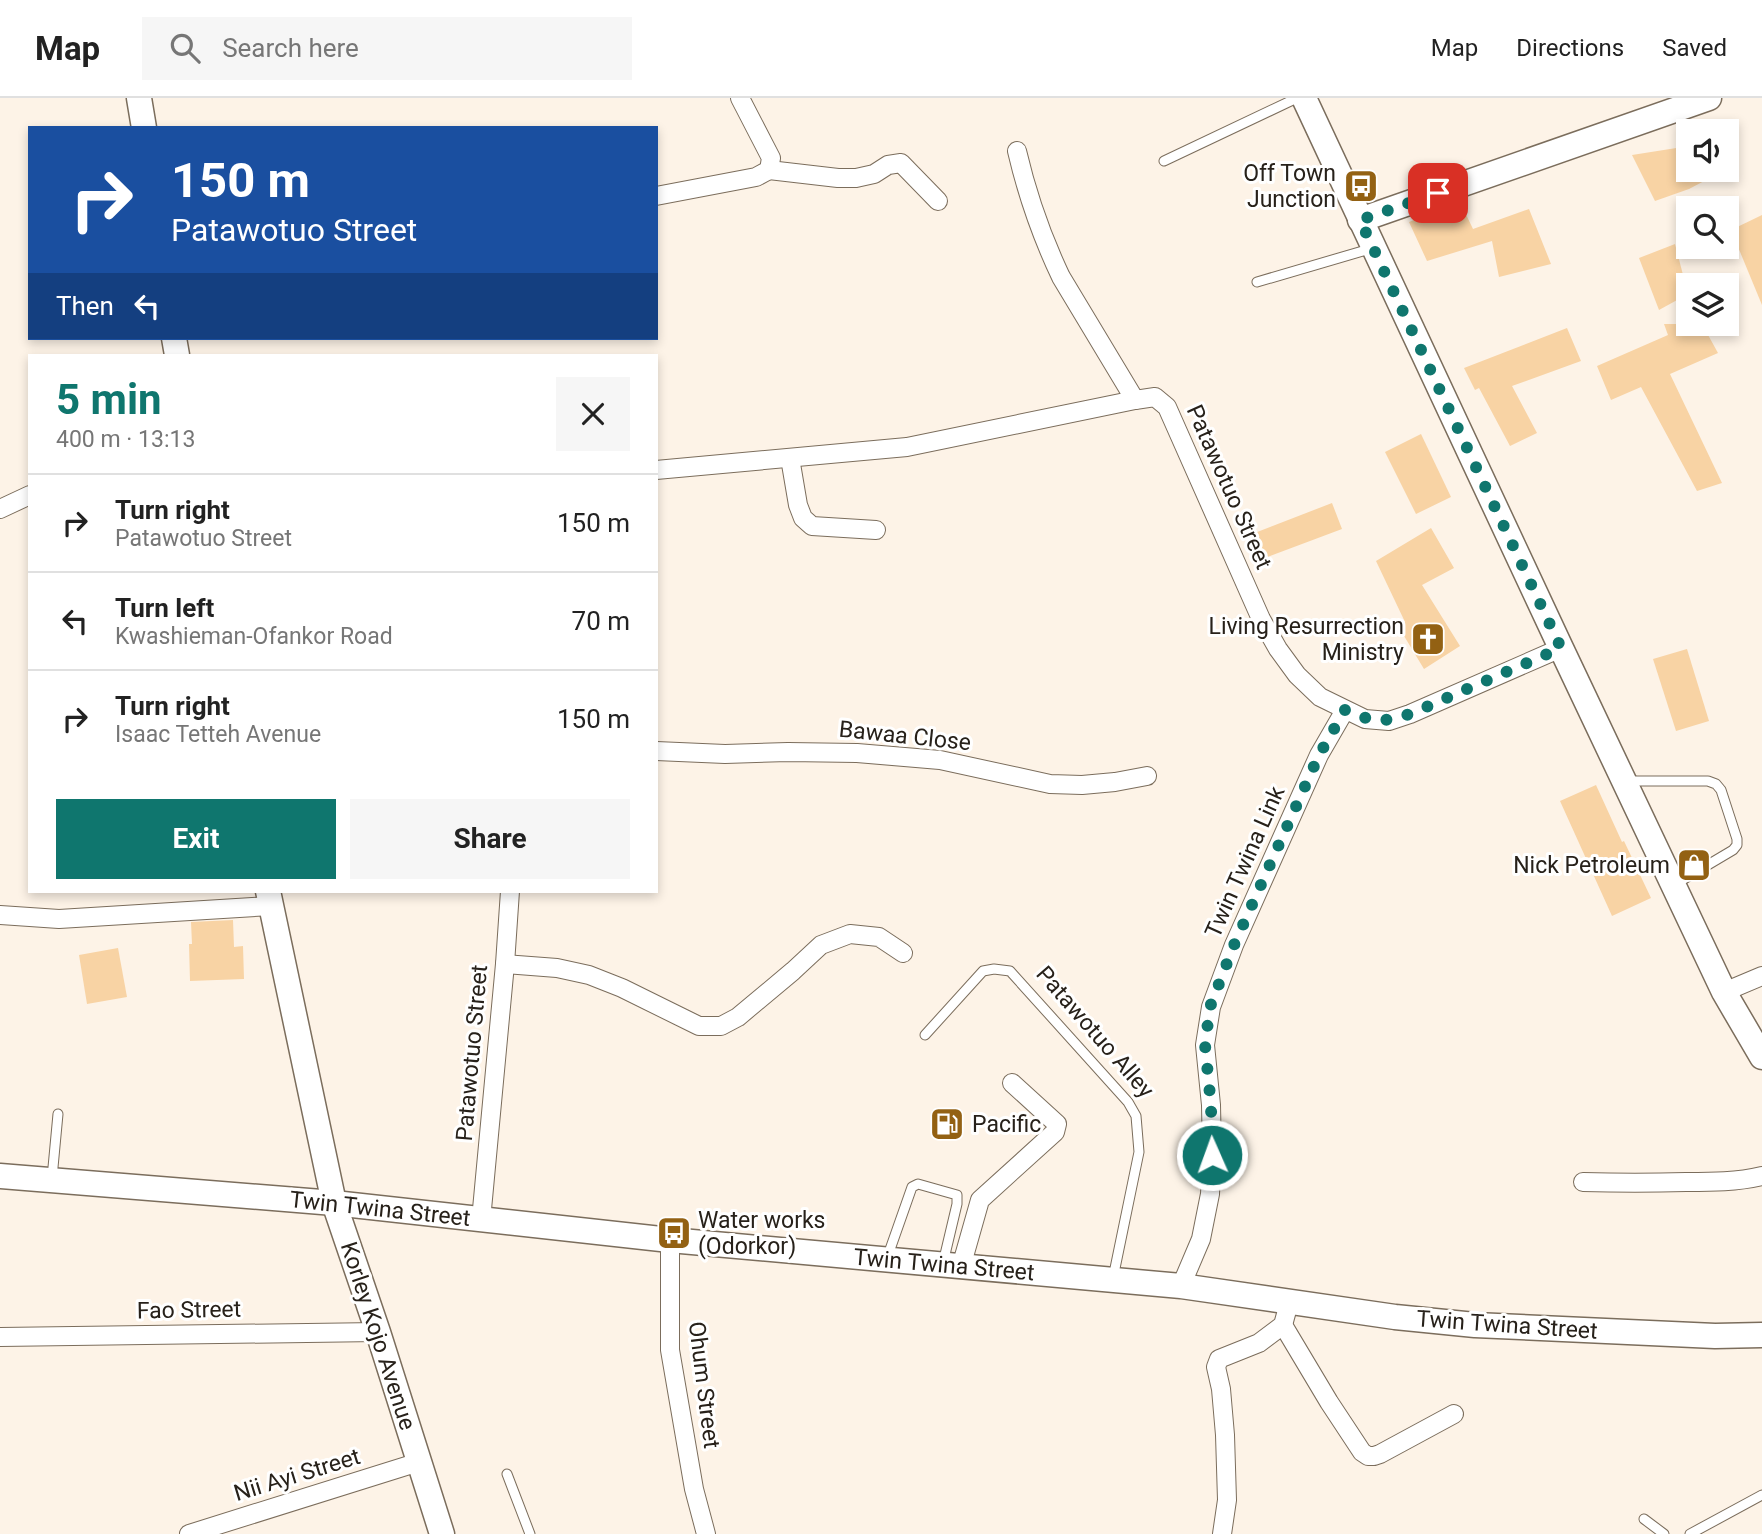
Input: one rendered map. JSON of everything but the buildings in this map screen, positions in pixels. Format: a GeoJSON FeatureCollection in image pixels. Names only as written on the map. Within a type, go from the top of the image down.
{"type":"FeatureCollection","features":[{"type":"Feature","properties":{"kind":"main road"},"geometry":{"type":"LineString","coordinates":[[139,98],[144,126]]}},
{"type":"Feature","properties":{"kind":"main road"},"geometry":{"type":"LineString","coordinates":[[1304,98],[1724,992],[1762,1056]]}},
{"type":"Feature","properties":{"kind":"main road"},"geometry":{"type":"LineString","coordinates":[[1360,220],[1709,98]]}},
{"type":"Feature","properties":{"kind":"main road","name":"Korley Kojo Avenue"},"geometry":{"type":"LineString","coordinates":[[269,898],[334,1203],[442,1534]]}},
{"type":"Feature","properties":{"kind":"main road","name":"Twin Twina Street"},"geometry":{"type":"LineString","coordinates":[[0,1176],[334,1203],[670,1240],[1181,1286],[1286,1314],[1395,1317],[1475,1325],[1715,1336],[1762,1335]]}},
{"type":"Feature","properties":{"kind":"street"},"geometry":{"type":"LineString","coordinates":[[740,98],[771,159],[769,170]]}},
{"type":"Feature","properties":{"kind":"street"},"geometry":{"type":"LineString","coordinates":[[1017,151],[1024,180],[1061,277],[1135,400]]}},
{"type":"Feature","properties":{"kind":"street"},"geometry":{"type":"LineString","coordinates":[[658,196],[756,177],[769,170],[856,178],[874,174],[888,164],[901,163],[938,201]]}},
{"type":"Feature","properties":{"kind":"street","name":"Patawotuo Street"},"geometry":{"type":"LineString","coordinates":[[658,470],[907,447],[1155,397],[1167,407],[1261,619],[1297,675],[1320,697],[1365,719],[1389,721],[1561,648]]}},
{"type":"Feature","properties":{"kind":"street"},"geometry":{"type":"LineString","coordinates":[[790,458],[798,505],[803,518],[812,526],[876,530]]}},
{"type":"Feature","properties":{"kind":"street"},"geometry":{"type":"LineString","coordinates":[[0,509],[28,496]]}},
{"type":"Feature","properties":{"kind":"street","name":"Twin Twina Link"},"geometry":{"type":"LineString","coordinates":[[1181,1286],[1200,1239],[1210,1194],[1212,1130],[1205,1045],[1210,1007],[1234,945],[1313,767],[1345,710]]}},
{"type":"Feature","properties":{"kind":"street","name":"Bawaa Close"},"geometry":{"type":"LineString","coordinates":[[658,751],[725,754],[857,753],[978,767],[1050,784],[1082,785],[1147,776]]}},
{"type":"Feature","properties":{"kind":"street","name":"Patawotuo Street"},"geometry":{"type":"LineString","coordinates":[[481,1220],[510,893]]}},
{"type":"Feature","properties":{"kind":"street"},"geometry":{"type":"LineString","coordinates":[[0,915],[59,919],[269,898]]}},
{"type":"Feature","properties":{"kind":"street"},"geometry":{"type":"LineString","coordinates":[[505,964],[557,968],[589,975],[699,1026],[721,1026],[738,1017],[821,945],[850,934],[879,937],[903,953]]}},
{"type":"Feature","properties":{"kind":"street"},"geometry":{"type":"LineString","coordinates":[[1724,992],[1762,976]]}},
{"type":"Feature","properties":{"kind":"street"},"geometry":{"type":"LineString","coordinates":[[952,1266],[980,1200],[1055,1132],[1057,1124],[1012,1083]]}},
{"type":"Feature","properties":{"kind":"street"},"geometry":{"type":"LineString","coordinates":[[1583,1182],[1725,1182],[1762,1176]]}},
{"type":"Feature","properties":{"kind":"street","name":"Ohum Street"},"geometry":{"type":"LineString","coordinates":[[670,1240],[670,1350],[694,1489],[706,1534]]}},
{"type":"Feature","properties":{"kind":"street"},"geometry":{"type":"LineString","coordinates":[[1222,1534],[1227,1500],[1225,1435],[1216,1367],[1219,1359],[1259,1343],[1286,1314],[1329,1402],[1362,1452],[1368,1456],[1374,1457],[1454,1414]]}},
{"type":"Feature","properties":{"kind":"street","name":"Fao Street"},"geometry":{"type":"LineString","coordinates":[[0,1337],[378,1332]]}},
{"type":"Feature","properties":{"kind":"street","name":"Nii Ayi Street"},"geometry":{"type":"LineString","coordinates":[[189,1534],[419,1462]]}},
{"type":"Feature","properties":{"kind":"lane"},"geometry":{"type":"LineString","coordinates":[[1164,161],[1297,98]]}},
{"type":"Feature","properties":{"kind":"lane"},"geometry":{"type":"LineString","coordinates":[[1257,282],[1373,248]]}},
{"type":"Feature","properties":{"kind":"lane"},"geometry":{"type":"LineString","coordinates":[[1624,782],[1708,781],[1721,790],[1737,845],[1733,850],[1673,885]]}},
{"type":"Feature","properties":{"kind":"lane","name":"Patawotuo Alley"},"geometry":{"type":"LineString","coordinates":[[925,1035],[983,971],[1010,971],[1128,1102],[1136,1116],[1139,1152],[1112,1280]]}},
{"type":"Feature","properties":{"kind":"lane"},"geometry":{"type":"LineString","coordinates":[[52,1180],[58,1114]]}},
{"type":"Feature","properties":{"kind":"lane"},"geometry":{"type":"LineString","coordinates":[[886,1259],[912,1187],[918,1184],[957,1195],[952,1266]]}},
{"type":"Feature","properties":{"kind":"lane"},"geometry":{"type":"LineString","coordinates":[[507,1475],[530,1534]]}},
{"type":"Feature","properties":{"kind":"lane"},"geometry":{"type":"LineString","coordinates":[[1690,1534],[1762,1495]]}},
{"type":"Feature","properties":{"kind":"lane"},"geometry":{"type":"LineString","coordinates":[[1644,1519],[1664,1534]]}},
{"type":"Feature","properties":{"kind":"place","name":"Off Town Junction"},"geometry":{"type":"Point","coordinates":[1361,186]}},
{"type":"Feature","properties":{"kind":"place","name":"Living Resurrection Ministry"},"geometry":{"type":"Point","coordinates":[1428,639]}},
{"type":"Feature","properties":{"kind":"place","name":"Nick Petroleum"},"geometry":{"type":"Point","coordinates":[1694,865]}},
{"type":"Feature","properties":{"kind":"place","name":"Pacific"},"geometry":{"type":"Point","coordinates":[947,1124]}},
{"type":"Feature","properties":{"kind":"place","name":"Water works (Odorkor)"},"geometry":{"type":"Point","coordinates":[674,1233]}},
{"type":"Feature","properties":{"kind":"route"},"geometry":{"type":"LineString","coordinates":[[1212,1155],[1211,1105],[1205,1045],[1210,1007],[1234,945],[1319,755],[1345,710],[1365,719],[1389,721],[1561,648],[1360,220],[1438,193]]}}]}
